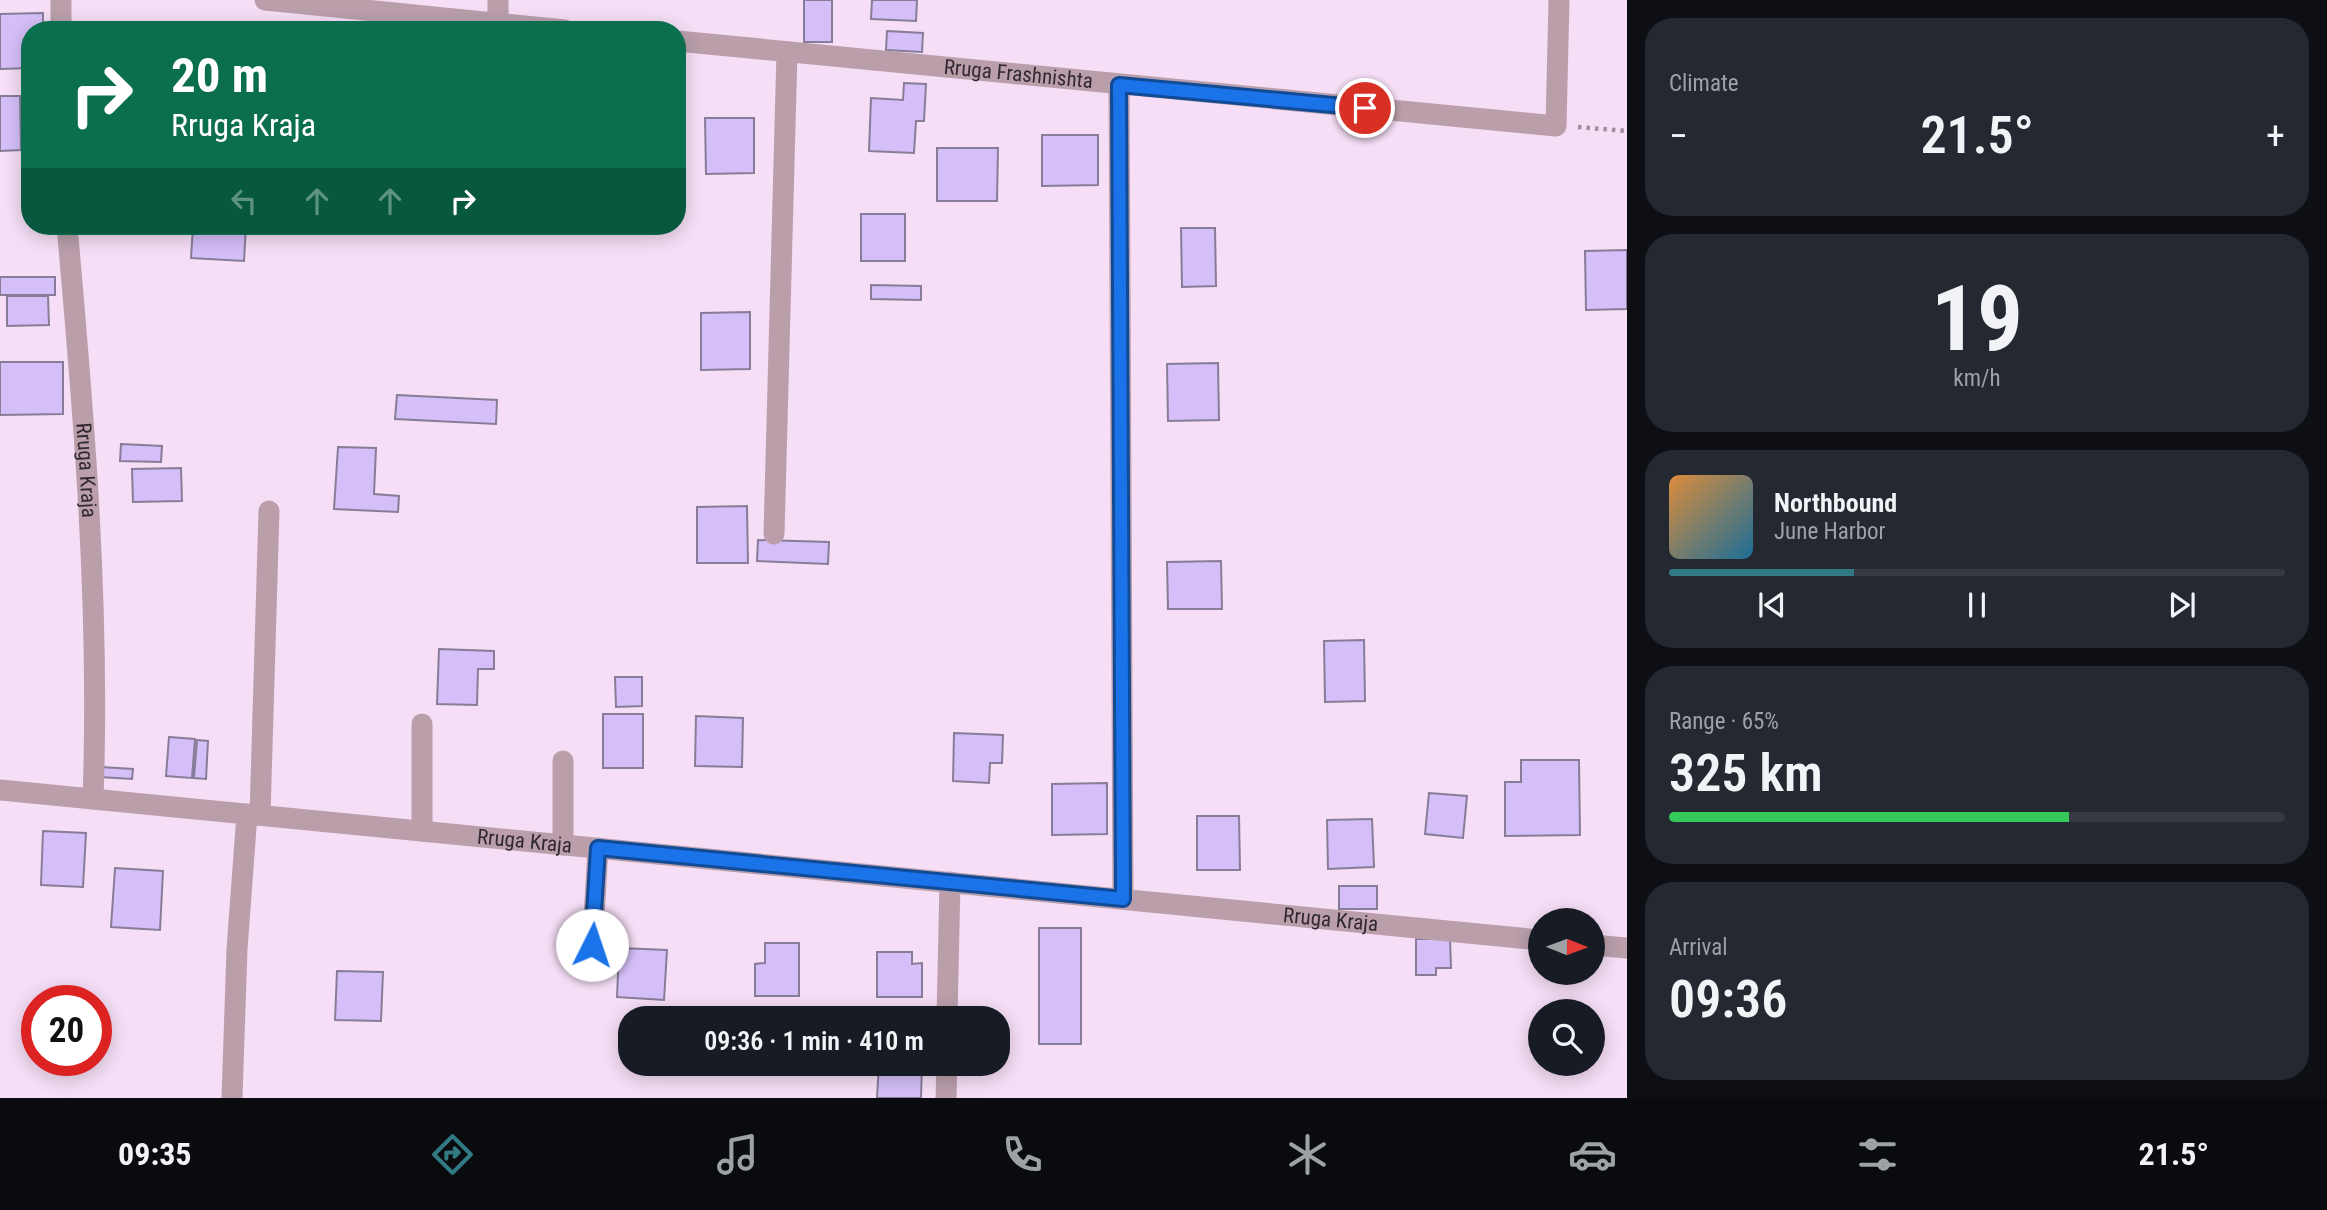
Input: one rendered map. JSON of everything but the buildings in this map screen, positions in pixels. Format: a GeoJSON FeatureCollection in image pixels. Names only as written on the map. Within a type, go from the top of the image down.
{"type":"FeatureCollection","features":[{"type":"Feature","properties":{"kind":"street"},"geometry":{"type":"LineString","coordinates":[[61,0],[61,21]]}},
{"type":"Feature","properties":{"kind":"street"},"geometry":{"type":"LineString","coordinates":[[265,0],[478,21]]}},
{"type":"Feature","properties":{"kind":"street"},"geometry":{"type":"LineString","coordinates":[[498,0],[498,21]]}},
{"type":"Feature","properties":{"kind":"street"},"geometry":{"type":"LineString","coordinates":[[1556,126],[1559,0]]}},
{"type":"Feature","properties":{"kind":"street","name":"Rruga Frashnishta"},"geometry":{"type":"LineString","coordinates":[[686,42],[1556,126]]}},
{"type":"Feature","properties":{"kind":"street"},"geometry":{"type":"LineString","coordinates":[[774,534],[788,52]]}},
{"type":"Feature","properties":{"kind":"street"},"geometry":{"type":"LineString","coordinates":[[1119,85],[1123,899]]}},
{"type":"Feature","properties":{"kind":"street","name":"Rruga Kraja"},"geometry":{"type":"LineString","coordinates":[[68,235],[89,517],[96,727],[93,799]]}},
{"type":"Feature","properties":{"kind":"street"},"geometry":{"type":"LineString","coordinates":[[232,1098],[237,950],[253,815],[270,510]]}},
{"type":"Feature","properties":{"kind":"street"},"geometry":{"type":"LineString","coordinates":[[422,724],[422,831]]}},
{"type":"Feature","properties":{"kind":"street"},"geometry":{"type":"LineString","coordinates":[[562,845],[563,761]]}},
{"type":"Feature","properties":{"kind":"street","name":"Rruga Kraja"},"geometry":{"type":"LineString","coordinates":[[0,790],[1528,939]]}},
{"type":"Feature","properties":{"kind":"street"},"geometry":{"type":"LineString","coordinates":[[590,970],[598,848]]}},
{"type":"Feature","properties":{"kind":"street"},"geometry":{"type":"LineString","coordinates":[[947,1006],[950,882]]}},
{"type":"Feature","properties":{"kind":"street"},"geometry":{"type":"LineString","coordinates":[[1605,946],[1627,948]]}},
{"type":"Feature","properties":{"kind":"street"},"geometry":{"type":"LineString","coordinates":[[946,1098],[947,1076]]}},
{"type":"Feature","properties":{"kind":"path"},"geometry":{"type":"LineString","coordinates":[[1556,126],[1627,131]]}},
{"type":"Feature","properties":{"kind":"route"},"geometry":{"type":"LineString","coordinates":[[592,945],[598,848],[1123,899],[1119,85],[1365,108]]}}]}
